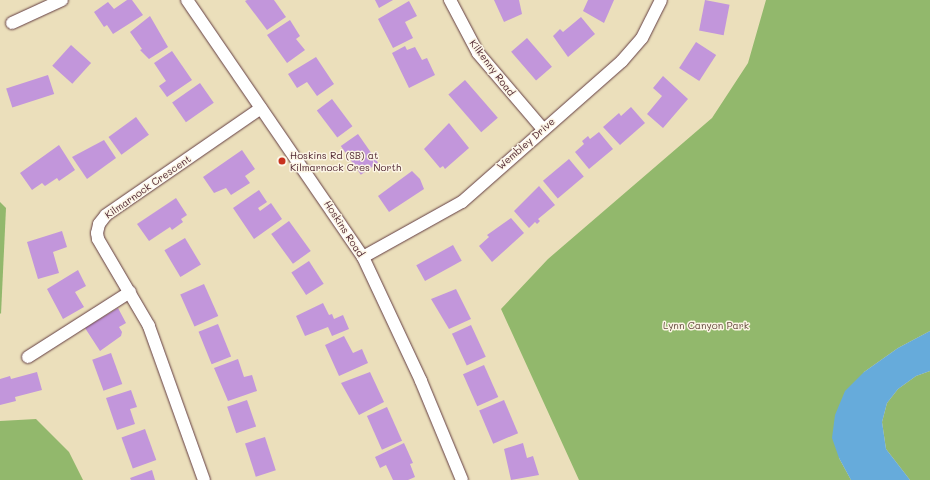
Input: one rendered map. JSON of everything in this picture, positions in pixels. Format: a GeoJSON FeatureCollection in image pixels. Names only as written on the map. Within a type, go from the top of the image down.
{"type":"FeatureCollection","features":[{"type":"Feature","properties":{"kind":"street"},"geometry":{"type":"LineString","coordinates":[[12,24],[62,0]]}},
{"type":"Feature","properties":{"kind":"street","name":"Hoskins Road"},"geometry":{"type":"LineString","coordinates":[[187,0],[363,257],[420,381],[462,480]]}},
{"type":"Feature","properties":{"kind":"street","name":"Kilkenny Road"},"geometry":{"type":"LineString","coordinates":[[450,0],[478,53],[543,129]]}},
{"type":"Feature","properties":{"kind":"street","name":"Wembley Drive"},"geometry":{"type":"LineString","coordinates":[[363,257],[462,202],[543,129],[622,61],[642,38],[661,0]]}},
{"type":"Feature","properties":{"kind":"street","name":"Kilmarnock Crescent"},"geometry":{"type":"LineString","coordinates":[[204,480],[149,326],[98,239],[99,224],[106,215],[261,108]]}},
{"type":"Feature","properties":{"kind":"street"},"geometry":{"type":"LineString","coordinates":[[28,357],[130,292]]}},
{"type":"Feature","properties":{"kind":"green space","name":"Lynn Canyon Park"},"geometry":{"type":"Polygon","coordinates":[[[766,0],[930,0],[930,331],[898,348],[864,372],[839,458],[851,480],[579,480],[501,309],[548,259],[712,118],[748,63],[766,0]]]}},
{"type":"Feature","properties":{"kind":"green space"},"geometry":{"type":"Polygon","coordinates":[[[0,202],[6,208],[1,314],[0,313],[0,202]]]}},
{"type":"Feature","properties":{"kind":"green space"},"geometry":{"type":"Polygon","coordinates":[[[930,371],[930,480],[910,480],[886,449],[882,422],[887,403],[898,389],[916,376],[930,371]]]}},
{"type":"Feature","properties":{"kind":"green space"},"geometry":{"type":"Polygon","coordinates":[[[36,419],[69,452],[83,480],[0,480],[0,421],[36,419]]]}},
{"type":"Feature","properties":{"kind":"water"},"geometry":{"type":"Polygon","coordinates":[[[930,331],[930,371],[916,376],[898,389],[887,403],[882,422],[886,449],[910,480],[851,480],[839,458],[832,438],[835,415],[845,391],[864,372],[898,348],[930,331]]]}},
{"type":"Feature","properties":{"kind":"building"},"geometry":{"type":"Polygon","coordinates":[[[127,0],[132,0],[143,15],[113,34],[107,25],[104,27],[94,12],[108,2],[114,9],[127,0]]]}},
{"type":"Feature","properties":{"kind":"building"},"geometry":{"type":"Polygon","coordinates":[[[274,0],[286,17],[267,30],[245,1],[274,0]]]}},
{"type":"Feature","properties":{"kind":"building"},"geometry":{"type":"Polygon","coordinates":[[[375,0],[393,0],[379,8],[375,0]]]}},
{"type":"Feature","properties":{"kind":"building"},"geometry":{"type":"Polygon","coordinates":[[[494,0],[519,0],[522,14],[504,22],[494,0]]]}},
{"type":"Feature","properties":{"kind":"building"},"geometry":{"type":"Polygon","coordinates":[[[588,0],[614,0],[604,23],[583,11],[588,0]]]}},
{"type":"Feature","properties":{"kind":"building"},"geometry":{"type":"Polygon","coordinates":[[[705,0],[730,5],[724,35],[699,30],[705,0]]]}},
{"type":"Feature","properties":{"kind":"building"},"geometry":{"type":"Polygon","coordinates":[[[409,1],[417,16],[405,22],[413,38],[393,48],[378,19],[409,1]]]}},
{"type":"Feature","properties":{"kind":"building"},"geometry":{"type":"Polygon","coordinates":[[[150,16],[168,47],[149,59],[140,50],[142,49],[130,32],[150,16]]]}},
{"type":"Feature","properties":{"kind":"building"},"geometry":{"type":"Polygon","coordinates":[[[581,17],[595,34],[568,57],[553,36],[560,29],[563,32],[581,17]]]}},
{"type":"Feature","properties":{"kind":"building"},"geometry":{"type":"Polygon","coordinates":[[[290,20],[300,36],[296,39],[305,50],[287,63],[267,35],[290,20]]]}},
{"type":"Feature","properties":{"kind":"building"},"geometry":{"type":"Polygon","coordinates":[[[527,38],[552,67],[536,80],[511,52],[527,38]]]}},
{"type":"Feature","properties":{"kind":"building"},"geometry":{"type":"Polygon","coordinates":[[[696,42],[716,55],[699,81],[679,68],[696,42]]]}},
{"type":"Feature","properties":{"kind":"building"},"geometry":{"type":"Polygon","coordinates":[[[71,45],[91,63],[72,84],[52,66],[71,45]]]}},
{"type":"Feature","properties":{"kind":"building"},"geometry":{"type":"Polygon","coordinates":[[[405,46],[407,50],[415,47],[422,60],[427,58],[435,75],[409,88],[392,53],[405,46]]]}},
{"type":"Feature","properties":{"kind":"building"},"geometry":{"type":"Polygon","coordinates":[[[172,51],[192,80],[167,97],[159,86],[166,81],[154,63],[172,51]]]}},
{"type":"Feature","properties":{"kind":"building"},"geometry":{"type":"Polygon","coordinates":[[[316,57],[334,84],[317,96],[307,82],[297,88],[288,74],[316,57]]]}},
{"type":"Feature","properties":{"kind":"building"},"geometry":{"type":"Polygon","coordinates":[[[48,75],[54,94],[12,108],[6,89],[48,75]]]}},
{"type":"Feature","properties":{"kind":"building"},"geometry":{"type":"Polygon","coordinates":[[[663,76],[688,99],[663,128],[647,114],[662,96],[653,88],[663,76]]]}},
{"type":"Feature","properties":{"kind":"building"},"geometry":{"type":"Polygon","coordinates":[[[465,80],[498,118],[481,132],[448,94],[465,80]]]}},
{"type":"Feature","properties":{"kind":"building"},"geometry":{"type":"Polygon","coordinates":[[[200,83],[214,103],[186,122],[172,103],[200,83]]]}},
{"type":"Feature","properties":{"kind":"building"},"geometry":{"type":"Polygon","coordinates":[[[332,99],[352,126],[337,138],[317,110],[332,99]]]}},
{"type":"Feature","properties":{"kind":"building"},"geometry":{"type":"Polygon","coordinates":[[[631,107],[645,123],[620,145],[603,127],[619,113],[621,116],[631,107]]]}},
{"type":"Feature","properties":{"kind":"building"},"geometry":{"type":"Polygon","coordinates":[[[136,117],[149,135],[121,155],[108,137],[136,117]]]}},
{"type":"Feature","properties":{"kind":"building"},"geometry":{"type":"Polygon","coordinates":[[[449,123],[469,148],[445,169],[443,166],[440,168],[424,149],[449,123]]]}},
{"type":"Feature","properties":{"kind":"building"},"geometry":{"type":"Polygon","coordinates":[[[599,132],[613,149],[589,169],[575,152],[584,144],[582,141],[588,136],[590,139],[599,132]]]}},
{"type":"Feature","properties":{"kind":"building"},"geometry":{"type":"Polygon","coordinates":[[[358,134],[378,163],[361,175],[341,146],[358,134]]]}},
{"type":"Feature","properties":{"kind":"building"},"geometry":{"type":"Polygon","coordinates":[[[104,140],[116,158],[87,179],[72,157],[104,140]]]}},
{"type":"Feature","properties":{"kind":"building"},"geometry":{"type":"Polygon","coordinates":[[[59,145],[75,170],[59,181],[57,178],[45,186],[42,183],[32,190],[20,173],[59,145]]]}},
{"type":"Feature","properties":{"kind":"building"},"geometry":{"type":"Polygon","coordinates":[[[242,150],[255,169],[245,176],[250,183],[231,195],[226,188],[214,193],[203,177],[242,150]]]}},
{"type":"Feature","properties":{"kind":"building"},"geometry":{"type":"Polygon","coordinates":[[[569,159],[584,177],[558,198],[543,181],[569,159]]]}},
{"type":"Feature","properties":{"kind":"building"},"geometry":{"type":"Polygon","coordinates":[[[412,171],[420,179],[424,189],[389,212],[378,196],[412,171]]]}},
{"type":"Feature","properties":{"kind":"building"},"geometry":{"type":"Polygon","coordinates":[[[539,186],[555,205],[538,219],[540,221],[537,224],[535,222],[529,228],[514,211],[539,186]]]}},
{"type":"Feature","properties":{"kind":"building"},"geometry":{"type":"Polygon","coordinates":[[[259,190],[267,202],[258,208],[260,211],[271,203],[282,219],[254,239],[233,208],[259,190]]]}},
{"type":"Feature","properties":{"kind":"building"},"geometry":{"type":"Polygon","coordinates":[[[176,198],[187,215],[181,219],[183,222],[172,230],[170,227],[149,241],[137,224],[176,198]]]}},
{"type":"Feature","properties":{"kind":"building"},"geometry":{"type":"Polygon","coordinates":[[[511,218],[524,233],[492,262],[479,246],[489,237],[487,235],[511,218]]]}},
{"type":"Feature","properties":{"kind":"building"},"geometry":{"type":"Polygon","coordinates":[[[289,221],[311,251],[293,264],[271,234],[289,221]]]}},
{"type":"Feature","properties":{"kind":"building"},"geometry":{"type":"Polygon","coordinates":[[[62,231],[67,247],[53,252],[59,273],[38,279],[27,242],[62,231]]]}},
{"type":"Feature","properties":{"kind":"building"},"geometry":{"type":"Polygon","coordinates":[[[185,238],[201,265],[180,277],[164,250],[185,238]]]}},
{"type":"Feature","properties":{"kind":"building"},"geometry":{"type":"Polygon","coordinates":[[[453,245],[462,261],[425,281],[416,265],[453,245]]]}},
{"type":"Feature","properties":{"kind":"building"},"geometry":{"type":"Polygon","coordinates":[[[309,261],[324,284],[306,295],[291,272],[309,261]]]}},
{"type":"Feature","properties":{"kind":"building"},"geometry":{"type":"Polygon","coordinates":[[[78,270],[86,286],[75,292],[84,307],[63,319],[47,289],[78,270]]]}},
{"type":"Feature","properties":{"kind":"building"},"geometry":{"type":"Polygon","coordinates":[[[204,284],[218,316],[194,327],[180,295],[204,284]]]}},
{"type":"Feature","properties":{"kind":"building"},"geometry":{"type":"Polygon","coordinates":[[[456,289],[471,319],[449,329],[431,299],[456,289]]]}},
{"type":"Feature","properties":{"kind":"building"},"geometry":{"type":"Polygon","coordinates":[[[323,303],[329,315],[332,314],[334,319],[343,315],[349,329],[332,336],[328,327],[305,336],[296,316],[323,303]]]}},
{"type":"Feature","properties":{"kind":"building"},"geometry":{"type":"Polygon","coordinates":[[[118,308],[126,323],[119,327],[122,332],[121,336],[100,351],[85,328],[118,308]]]}},
{"type":"Feature","properties":{"kind":"building"},"geometry":{"type":"Polygon","coordinates":[[[218,324],[231,356],[212,364],[199,332],[218,324]]]}},
{"type":"Feature","properties":{"kind":"building"},"geometry":{"type":"Polygon","coordinates":[[[471,325],[486,357],[467,366],[452,334],[471,325]]]}},
{"type":"Feature","properties":{"kind":"building"},"geometry":{"type":"Polygon","coordinates":[[[344,336],[353,353],[362,349],[368,363],[339,376],[325,345],[344,336]]]}},
{"type":"Feature","properties":{"kind":"building"},"geometry":{"type":"Polygon","coordinates":[[[111,353],[122,384],[103,391],[92,360],[111,353]]]}},
{"type":"Feature","properties":{"kind":"building"},"geometry":{"type":"Polygon","coordinates":[[[238,359],[244,377],[252,375],[257,391],[228,401],[214,368],[238,359]]]}},
{"type":"Feature","properties":{"kind":"building"},"geometry":{"type":"Polygon","coordinates":[[[484,365],[498,397],[477,406],[463,374],[484,365]]]}},
{"type":"Feature","properties":{"kind":"building"},"geometry":{"type":"Polygon","coordinates":[[[37,372],[42,390],[15,397],[16,401],[0,405],[0,379],[10,376],[11,379],[37,372]]]}},
{"type":"Feature","properties":{"kind":"building"},"geometry":{"type":"Polygon","coordinates":[[[370,372],[384,402],[359,415],[341,383],[370,372]]]}},
{"type":"Feature","properties":{"kind":"building"},"geometry":{"type":"Polygon","coordinates":[[[131,390],[137,407],[130,409],[135,424],[117,430],[106,398],[131,390]]]}},
{"type":"Feature","properties":{"kind":"building"},"geometry":{"type":"Polygon","coordinates":[[[247,400],[256,426],[236,433],[227,407],[247,400]]]}},
{"type":"Feature","properties":{"kind":"building"},"geometry":{"type":"Polygon","coordinates":[[[504,400],[518,433],[493,444],[479,411],[504,400]]]}},
{"type":"Feature","properties":{"kind":"building"},"geometry":{"type":"Polygon","coordinates":[[[387,407],[402,441],[382,450],[367,416],[387,407]]]}},
{"type":"Feature","properties":{"kind":"building"},"geometry":{"type":"Polygon","coordinates":[[[145,429],[156,460],[133,469],[122,438],[145,429]]]}},
{"type":"Feature","properties":{"kind":"building"},"geometry":{"type":"Polygon","coordinates":[[[265,437],[276,470],[256,477],[245,443],[265,437]]]}},
{"type":"Feature","properties":{"kind":"building"},"geometry":{"type":"Polygon","coordinates":[[[404,443],[413,463],[410,464],[415,477],[408,480],[393,480],[386,465],[380,468],[375,457],[404,443]]]}},
{"type":"Feature","properties":{"kind":"building"},"geometry":{"type":"Polygon","coordinates":[[[523,443],[527,458],[533,456],[539,475],[511,480],[504,449],[523,443]]]}},
{"type":"Feature","properties":{"kind":"building"},"geometry":{"type":"Polygon","coordinates":[[[152,470],[155,480],[131,480],[130,478],[152,470]]]}},
{"type":"Feature","properties":{"kind":"place","name":"Hoskins Rd (SB) at Kilmarnock Cres North"},"geometry":{"type":"Point","coordinates":[282,161]}}]}
